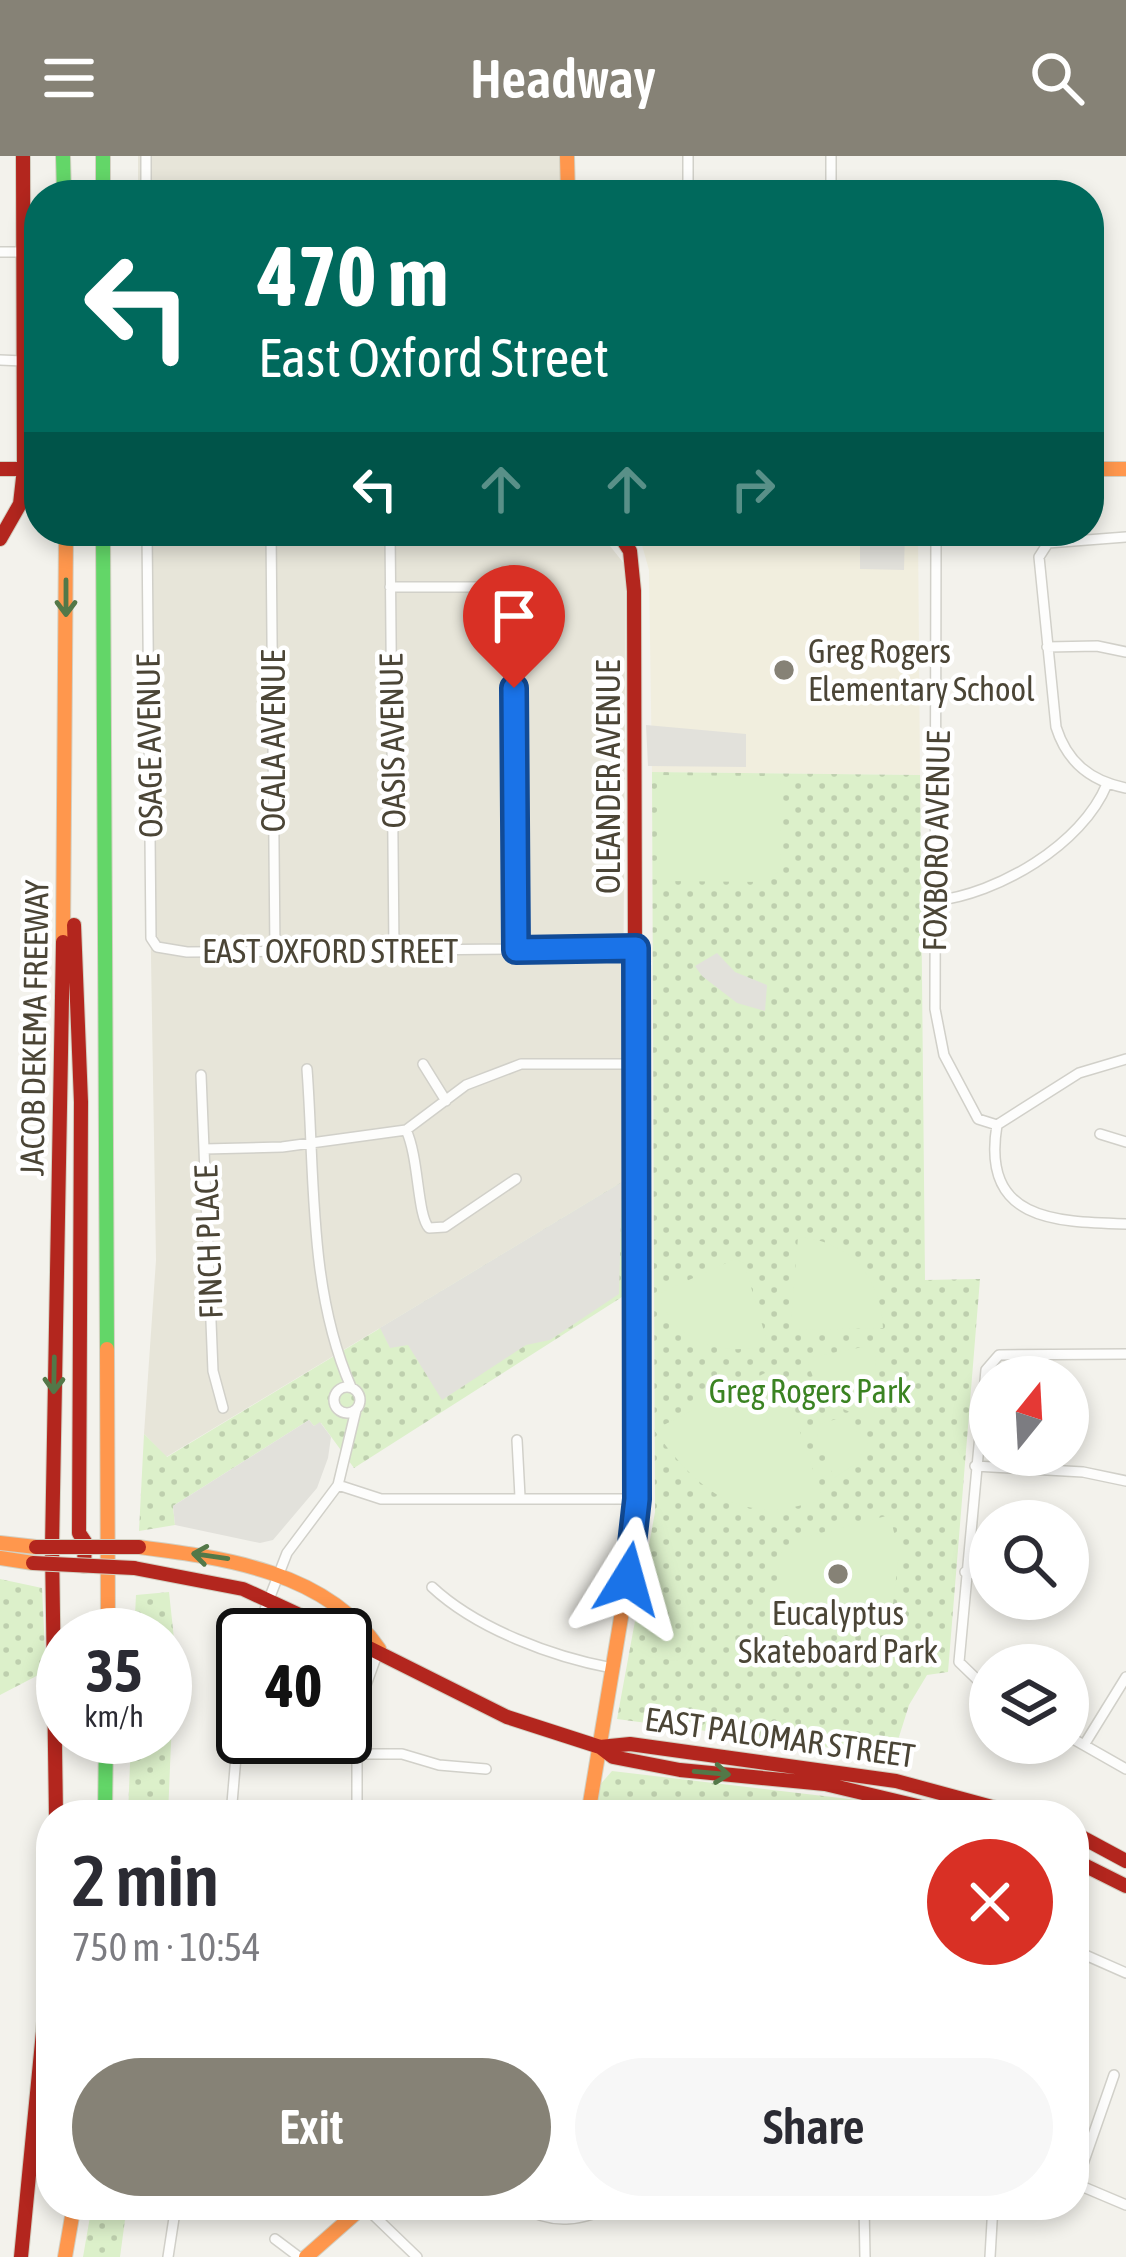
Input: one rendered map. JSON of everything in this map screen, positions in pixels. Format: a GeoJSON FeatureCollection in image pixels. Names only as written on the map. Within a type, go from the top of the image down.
{"type":"FeatureCollection","features":[{"type":"Feature","properties":{"kind":"main road"},"geometry":{"type":"LineString","coordinates":[[23,156],[24,374]]}},
{"type":"Feature","properties":{"kind":"main road"},"geometry":{"type":"LineString","coordinates":[[0,539],[24,491]]}},
{"type":"Feature","properties":{"kind":"main road","name":"JACOB DEKEMA FREEWAY"},"geometry":{"type":"LineString","coordinates":[[56,1800],[54,1302],[68,752],[66,546]]}},
{"type":"Feature","properties":{"kind":"main road"},"geometry":{"type":"LineString","coordinates":[[87,1413],[103,546]]}},
{"type":"Feature","properties":{"kind":"main road","name":"JACOB DEKEMA FREEWAY"},"geometry":{"type":"LineString","coordinates":[[103,546],[108,1608]]}},
{"type":"Feature","properties":{"kind":"main road","name":"OLEANDER AVENUE"},"geometry":{"type":"LineString","coordinates":[[591,1800],[637,1499],[633,561],[625,546]]}},
{"type":"Feature","properties":{"kind":"main road"},"geometry":{"type":"LineString","coordinates":[[68,752],[92,1532],[85,1545],[85,1566]]}},
{"type":"Feature","properties":{"kind":"main road","name":"EAST PALOMAR STREET"},"geometry":{"type":"LineString","coordinates":[[0,1543],[85,1566],[213,1577],[271,1595],[294,1608]]}},
{"type":"Feature","properties":{"kind":"main road","name":"EAST PALOMAR STREET"},"geometry":{"type":"LineString","coordinates":[[0,1558],[85,1545],[226,1558],[279,1576],[370,1631],[379,1649]]}},
{"type":"Feature","properties":{"kind":"main road","name":"EAST PALOMAR STREET"},"geometry":{"type":"LineString","coordinates":[[372,1646],[507,1717],[600,1747],[614,1757],[680,1771],[825,1784],[902,1800]]}},
{"type":"Feature","properties":{"kind":"main road","name":"EAST PALOMAR STREET"},"geometry":{"type":"LineString","coordinates":[[600,1747],[616,1741],[677,1754],[842,1768],[916,1782],[974,1800]]}},
{"type":"Feature","properties":{"kind":"main road"},"geometry":{"type":"LineString","coordinates":[[105,1800],[106,1764]]}},
{"type":"Feature","properties":{"kind":"main road"},"geometry":{"type":"LineString","coordinates":[[892,1797],[916,1782]]}},
{"type":"Feature","properties":{"kind":"main road"},"geometry":{"type":"LineString","coordinates":[[1089,1841],[1126,1861]]}},
{"type":"Feature","properties":{"kind":"main road"},"geometry":{"type":"LineString","coordinates":[[1089,1868],[1126,1886]]}},
{"type":"Feature","properties":{"kind":"main road"},"geometry":{"type":"LineString","coordinates":[[21,2257],[36,2104]]}},
{"type":"Feature","properties":{"kind":"main road"},"geometry":{"type":"LineString","coordinates":[[65,2257],[71,2220]]}},
{"type":"Feature","properties":{"kind":"main road"},"geometry":{"type":"LineString","coordinates":[[303,2257],[347,2220]]}},
{"type":"Feature","properties":{"kind":"street"},"geometry":{"type":"LineString","coordinates":[[0,253],[23,252]]}},
{"type":"Feature","properties":{"kind":"street"},"geometry":{"type":"LineString","coordinates":[[0,360],[23,361]]}},
{"type":"Feature","properties":{"kind":"street","name":"OSAGE AVENUE"},"geometry":{"type":"LineString","coordinates":[[147,546],[151,938],[168,950]]}},
{"type":"Feature","properties":{"kind":"street","name":"OCALA AVENUE"},"geometry":{"type":"LineString","coordinates":[[271,546],[274,952]]}},
{"type":"Feature","properties":{"kind":"street","name":"OASIS AVENUE"},"geometry":{"type":"LineString","coordinates":[[390,546],[394,950]]}},
{"type":"Feature","properties":{"kind":"street","name":"FOXBORO AVENUE"},"geometry":{"type":"LineString","coordinates":[[936,546],[934,901],[940,1040],[978,1119],[997,1125]]}},
{"type":"Feature","properties":{"kind":"street"},"geometry":{"type":"LineString","coordinates":[[1057,546],[1042,548],[1047,647],[1063,748],[1088,774],[1126,788]]}},
{"type":"Feature","properties":{"kind":"street"},"geometry":{"type":"LineString","coordinates":[[390,586],[512,586],[516,950]]}},
{"type":"Feature","properties":{"kind":"street"},"geometry":{"type":"LineString","coordinates":[[1047,647],[1126,652]]}},
{"type":"Feature","properties":{"kind":"street"},"geometry":{"type":"LineString","coordinates":[[934,901],[981,893],[1084,825],[1108,784]]}},
{"type":"Feature","properties":{"kind":"street","name":"EAST OXFORD STREET"},"geometry":{"type":"LineString","coordinates":[[168,950],[636,948]]}},
{"type":"Feature","properties":{"kind":"street"},"geometry":{"type":"LineString","coordinates":[[1126,1059],[1078,1073],[997,1125],[994,1170],[1017,1204],[1033,1214],[1126,1224]]}},
{"type":"Feature","properties":{"kind":"street"},"geometry":{"type":"LineString","coordinates":[[423,1064],[446,1101]]}},
{"type":"Feature","properties":{"kind":"street"},"geometry":{"type":"LineString","coordinates":[[204,1149],[312,1144],[406,1130],[466,1085],[512,1066],[635,1064]]}},
{"type":"Feature","properties":{"kind":"street"},"geometry":{"type":"LineString","coordinates":[[307,1069],[322,1292],[335,1351],[338,1390],[334,1404],[342,1413],[347,1436]]}},
{"type":"Feature","properties":{"kind":"street","name":"FINCH PLACE"},"geometry":{"type":"LineString","coordinates":[[201,1075],[213,1371],[223,1408]]}},
{"type":"Feature","properties":{"kind":"street"},"geometry":{"type":"LineString","coordinates":[[406,1130],[420,1168],[422,1220],[429,1228],[445,1227],[516,1179]]}},
{"type":"Feature","properties":{"kind":"street"},"geometry":{"type":"LineString","coordinates":[[1100,1134],[1126,1142]]}},
{"type":"Feature","properties":{"kind":"street"},"geometry":{"type":"LineString","coordinates":[[266,1608],[287,1553],[338,1485],[360,1397],[335,1351]]}},
{"type":"Feature","properties":{"kind":"street"},"geometry":{"type":"LineString","coordinates":[[1072,1356],[1126,1354]]}},
{"type":"Feature","properties":{"kind":"street"},"geometry":{"type":"LineString","coordinates":[[338,1390],[351,1387]]}},
{"type":"Feature","properties":{"kind":"street"},"geometry":{"type":"LineString","coordinates":[[342,1413],[356,1410]]}},
{"type":"Feature","properties":{"kind":"street"},"geometry":{"type":"LineString","coordinates":[[517,1439],[520,1498]]}},
{"type":"Feature","properties":{"kind":"street"},"geometry":{"type":"LineString","coordinates":[[1089,1473],[1126,1481]]}},
{"type":"Feature","properties":{"kind":"street"},"geometry":{"type":"LineString","coordinates":[[969,1675],[961,1669],[973,1476]]}},
{"type":"Feature","properties":{"kind":"street"},"geometry":{"type":"LineString","coordinates":[[338,1485],[381,1498],[637,1499]]}},
{"type":"Feature","properties":{"kind":"street"},"geometry":{"type":"LineString","coordinates":[[965,1572],[969,1573]]}},
{"type":"Feature","properties":{"kind":"street"},"geometry":{"type":"LineString","coordinates":[[433,1587],[453,1608],[578,1662],[613,1668]]}},
{"type":"Feature","properties":{"kind":"street"},"geometry":{"type":"LineString","coordinates":[[372,1665],[379,1649]]}},
{"type":"Feature","properties":{"kind":"street"},"geometry":{"type":"LineString","coordinates":[[1089,1737],[1126,1677]]}},
{"type":"Feature","properties":{"kind":"street"},"geometry":{"type":"LineString","coordinates":[[1089,1748],[1126,1769]]}},
{"type":"Feature","properties":{"kind":"street"},"geometry":{"type":"LineString","coordinates":[[372,1754],[402,1754],[454,1768],[486,1768]]}},
{"type":"Feature","properties":{"kind":"street"},"geometry":{"type":"LineString","coordinates":[[232,1800],[235,1764]]}},
{"type":"Feature","properties":{"kind":"street"},"geometry":{"type":"LineString","coordinates":[[357,1764],[357,1800]]}},
{"type":"Feature","properties":{"kind":"street"},"geometry":{"type":"LineString","coordinates":[[1089,1957],[1126,1973]]}},
{"type":"Feature","properties":{"kind":"street"},"geometry":{"type":"LineString","coordinates":[[1089,2144],[1114,2074]]}},
{"type":"Feature","properties":{"kind":"street"},"geometry":{"type":"LineString","coordinates":[[1089,2189],[1126,2205]]}},
{"type":"Feature","properties":{"kind":"street"},"geometry":{"type":"LineString","coordinates":[[167,2257],[173,2220]]}},
{"type":"Feature","properties":{"kind":"street"},"geometry":{"type":"LineString","coordinates":[[380,2220],[417,2257]]}},
{"type":"Feature","properties":{"kind":"street"},"geometry":{"type":"LineString","coordinates":[[864,2220],[865,2257]]}},
{"type":"Feature","properties":{"kind":"street"},"geometry":{"type":"LineString","coordinates":[[990,2257],[992,2220]]}},
{"type":"Feature","properties":{"kind":"street"},"geometry":{"type":"LineString","coordinates":[[275,2239],[303,2257]]}},
{"type":"Feature","properties":{"kind":"shaded area"},"geometry":{"type":"Polygon","coordinates":[[[138,156],[560,156],[561,180],[138,180],[138,156]]]}},
{"type":"Feature","properties":{"kind":"shaded area"},"geometry":{"type":"Polygon","coordinates":[[[144,546],[610,546],[626,566],[622,1182],[166,1457],[144,1434],[156,1260],[144,546]]]}},
{"type":"Feature","properties":{"kind":"shaded area","name":"Greg Rogers Elementary School"},"geometry":{"type":"Polygon","coordinates":[[[642,546],[918,546],[920,775],[652,772],[649,570],[642,546]]]}},
{"type":"Feature","properties":{"kind":"shaded area"},"geometry":{"type":"Polygon","coordinates":[[[860,546],[905,546],[904,570],[860,569],[860,546]]]}},
{"type":"Feature","properties":{"kind":"shaded area"},"geometry":{"type":"Polygon","coordinates":[[[646,725],[746,734],[746,767],[648,766],[646,725]]]}},
{"type":"Feature","properties":{"kind":"shaded area"},"geometry":{"type":"Polygon","coordinates":[[[717,953],[735,972],[767,985],[765,1011],[737,1003],[702,976],[695,966],[717,953]]]}},
{"type":"Feature","properties":{"kind":"shaded area"},"geometry":{"type":"Polygon","coordinates":[[[622,1182],[619,1294],[550,1340],[526,1345],[442,1400],[408,1345],[390,1348],[380,1328],[622,1182]]]}},
{"type":"Feature","properties":{"kind":"shaded area"},"geometry":{"type":"Polygon","coordinates":[[[309,1420],[314,1426],[320,1422],[331,1437],[328,1458],[317,1488],[273,1540],[260,1543],[175,1525],[173,1506],[309,1420]]]}},
{"type":"Feature","properties":{"kind":"green space","name":"Greg Rogers Park"},"geometry":{"type":"Polygon","coordinates":[[[652,772],[920,775],[925,1280],[980,1279],[974,1356],[969,1356],[969,1414],[948,1672],[927,1675],[909,1705],[893,1756],[617,1719],[655,1512],[652,772]]]}},
{"type":"Feature","properties":{"kind":"green space"},"geometry":{"type":"Polygon","coordinates":[[[659,775],[776,776],[781,782],[780,869],[769,882],[660,881],[659,775]]]}},
{"type":"Feature","properties":{"kind":"green space"},"geometry":{"type":"Polygon","coordinates":[[[622,1182],[622,1297],[354,1468],[321,1423],[314,1426],[309,1420],[173,1506],[175,1525],[139,1531],[144,1434],[167,1457],[622,1182]]]}},
{"type":"Feature","properties":{"kind":"green space"},"geometry":{"type":"Polygon","coordinates":[[[798,1237],[833,1246],[859,1265],[876,1293],[883,1328],[797,1330],[791,1323],[798,1237]]]}},
{"type":"Feature","properties":{"kind":"green space"},"geometry":{"type":"Polygon","coordinates":[[[735,1259],[744,1263],[768,1345],[734,1349],[704,1343],[679,1327],[659,1299],[658,1294],[735,1259]]]}},
{"type":"Feature","properties":{"kind":"green space"},"geometry":{"type":"Polygon","coordinates":[[[868,1346],[876,1352],[874,1417],[849,1412],[830,1400],[816,1382],[807,1358],[868,1346]]]}},
{"type":"Feature","properties":{"kind":"green space"},"geometry":{"type":"Polygon","coordinates":[[[767,1372],[782,1379],[823,1499],[768,1509],[725,1499],[688,1471],[654,1430],[767,1372]]]}},
{"type":"Feature","properties":{"kind":"green space"},"geometry":{"type":"Polygon","coordinates":[[[843,1417],[868,1444],[855,1464],[834,1478],[816,1432],[820,1424],[843,1417]]]}},
{"type":"Feature","properties":{"kind":"green space","name":"Eucalyptus Skateboard Park"},"geometry":{"type":"Polygon","coordinates":[[[890,1515],[899,1554],[893,1604],[807,1614],[778,1594],[779,1552],[794,1553],[794,1540],[890,1515]]]}},
{"type":"Feature","properties":{"kind":"green space"},"geometry":{"type":"Polygon","coordinates":[[[0,1579],[42,1588],[43,1608],[36,1608],[36,1676],[0,1695],[0,1579]]]}},
{"type":"Feature","properties":{"kind":"green space"},"geometry":{"type":"Polygon","coordinates":[[[169,1592],[171,1608],[135,1608],[136,1595],[169,1592]]]}},
{"type":"Feature","properties":{"kind":"green space"},"geometry":{"type":"Polygon","coordinates":[[[130,1764],[170,1764],[169,1800],[129,1800],[130,1764]]]}},
{"type":"Feature","properties":{"kind":"green space"},"geometry":{"type":"Polygon","coordinates":[[[612,1771],[858,1800],[587,1800],[612,1771]]]}},
{"type":"Feature","properties":{"kind":"green space"},"geometry":{"type":"Polygon","coordinates":[[[89,2220],[125,2220],[120,2257],[83,2257],[89,2220]]]}},
{"type":"Feature","properties":{"kind":"traffic: fast"},"geometry":{"type":"LineString","coordinates":[[63,156],[64,180]]}},
{"type":"Feature","properties":{"kind":"traffic: fast"},"geometry":{"type":"LineString","coordinates":[[103,156],[103,180]]}},
{"type":"Feature","properties":{"kind":"traffic: fast"},"geometry":{"type":"LineString","coordinates":[[103,546],[107,1349]]}},
{"type":"Feature","properties":{"kind":"traffic: fast"},"geometry":{"type":"LineString","coordinates":[[105,1800],[106,1764]]}},
{"type":"Feature","properties":{"kind":"traffic: slow"},"geometry":{"type":"LineString","coordinates":[[567,156],[568,180]]}},
{"type":"Feature","properties":{"kind":"traffic: slow"},"geometry":{"type":"LineString","coordinates":[[1104,469],[1126,469]]}},
{"type":"Feature","properties":{"kind":"traffic: slow"},"geometry":{"type":"LineString","coordinates":[[63,942],[66,546]]}},
{"type":"Feature","properties":{"kind":"traffic: slow"},"geometry":{"type":"LineString","coordinates":[[591,1800],[637,1522],[636,1334]]}},
{"type":"Feature","properties":{"kind":"traffic: slow"},"geometry":{"type":"LineString","coordinates":[[107,1349],[108,1608]]}},
{"type":"Feature","properties":{"kind":"traffic: slow"},"geometry":{"type":"LineString","coordinates":[[0,1543],[36,1547]]}},
{"type":"Feature","properties":{"kind":"traffic: slow"},"geometry":{"type":"LineString","coordinates":[[139,1547],[238,1564],[302,1585],[357,1623],[379,1649]]}},
{"type":"Feature","properties":{"kind":"traffic: slow"},"geometry":{"type":"LineString","coordinates":[[0,1558],[33,1563]]}},
{"type":"Feature","properties":{"kind":"traffic: slow"},"geometry":{"type":"LineString","coordinates":[[65,2257],[71,2220]]}},
{"type":"Feature","properties":{"kind":"traffic: slow"},"geometry":{"type":"LineString","coordinates":[[306,2257],[348,2220]]}},
{"type":"Feature","properties":{"kind":"traffic: jam"},"geometry":{"type":"LineString","coordinates":[[0,539],[20,504],[24,469],[23,156]]}},
{"type":"Feature","properties":{"kind":"traffic: jam"},"geometry":{"type":"LineString","coordinates":[[0,469],[24,469]]}},
{"type":"Feature","properties":{"kind":"traffic: jam"},"geometry":{"type":"LineString","coordinates":[[627,546],[634,591],[636,1334]]}},
{"type":"Feature","properties":{"kind":"traffic: jam"},"geometry":{"type":"LineString","coordinates":[[74,925],[81,1102],[79,1533],[85,1542],[84,1566]]}},
{"type":"Feature","properties":{"kind":"traffic: jam"},"geometry":{"type":"LineString","coordinates":[[56,1800],[52,1548],[63,942]]}},
{"type":"Feature","properties":{"kind":"traffic: jam"},"geometry":{"type":"LineString","coordinates":[[36,1547],[139,1547]]}},
{"type":"Feature","properties":{"kind":"traffic: jam"},"geometry":{"type":"LineString","coordinates":[[33,1563],[134,1568]]}},
{"type":"Feature","properties":{"kind":"traffic: jam"},"geometry":{"type":"LineString","coordinates":[[134,1568],[243,1589],[284,1608]]}},
{"type":"Feature","properties":{"kind":"traffic: jam"},"geometry":{"type":"LineString","coordinates":[[372,1650],[507,1717],[600,1747],[613,1757],[680,1770],[825,1784],[892,1800]]}},
{"type":"Feature","properties":{"kind":"traffic: jam"},"geometry":{"type":"LineString","coordinates":[[600,1747],[630,1744],[896,1781],[966,1800]]}},
{"type":"Feature","properties":{"kind":"traffic: jam"},"geometry":{"type":"LineString","coordinates":[[1089,1841],[1126,1861]]}},
{"type":"Feature","properties":{"kind":"traffic: jam"},"geometry":{"type":"LineString","coordinates":[[1089,1868],[1126,1886]]}},
{"type":"Feature","properties":{"kind":"traffic: jam"},"geometry":{"type":"LineString","coordinates":[[21,2257],[36,2104]]}},
{"type":"Feature","properties":{"kind":"place","name":"Greg Rogers Elementary School"},"geometry":{"type":"Point","coordinates":[784,670]}},
{"type":"Feature","properties":{"kind":"place","name":"Eucalyptus Skateboard Park"},"geometry":{"type":"Point","coordinates":[838,1574]}},
{"type":"Feature","properties":{"kind":"route"},"geometry":{"type":"LineString","coordinates":[[514,688],[516,950],[636,948],[637,1522],[628,1579]]}}]}
